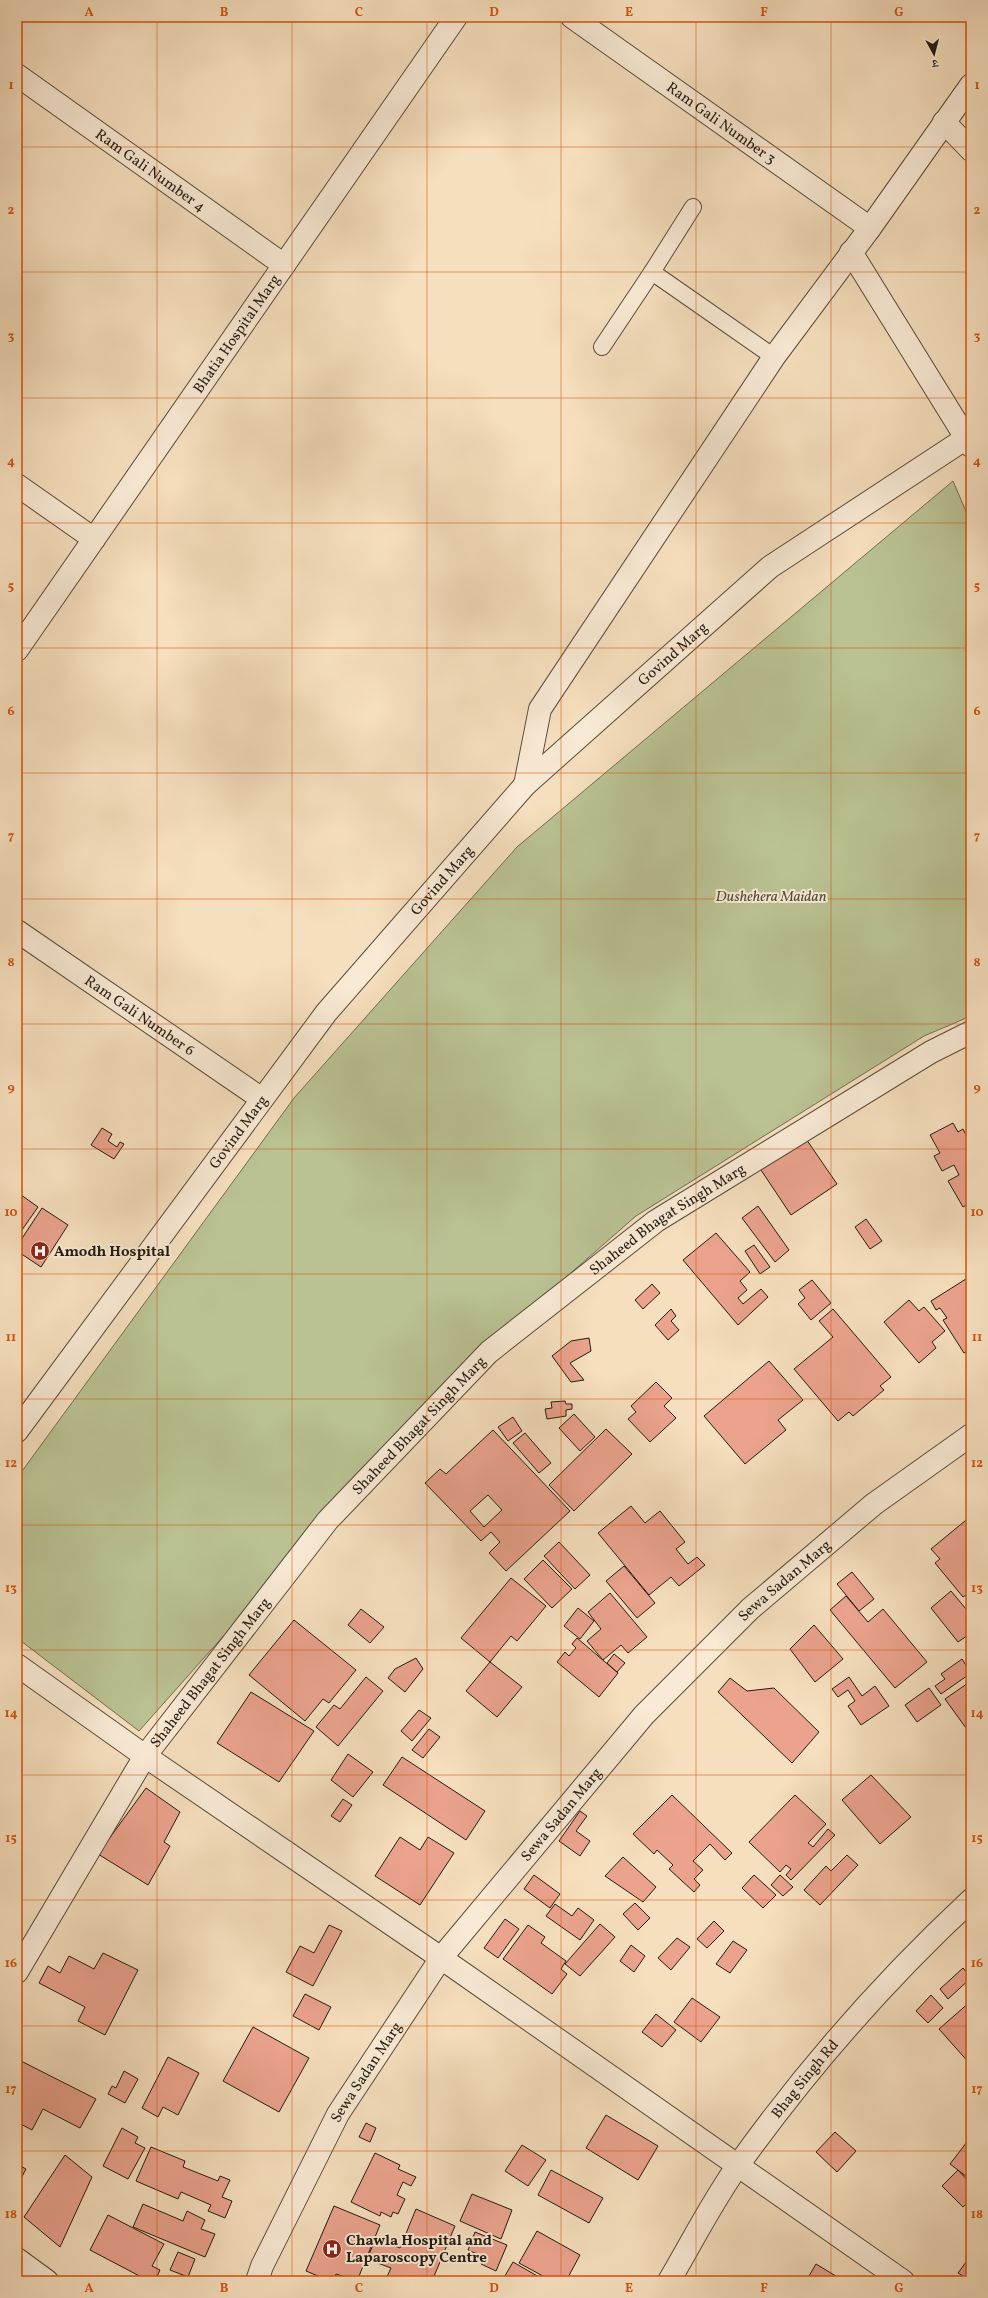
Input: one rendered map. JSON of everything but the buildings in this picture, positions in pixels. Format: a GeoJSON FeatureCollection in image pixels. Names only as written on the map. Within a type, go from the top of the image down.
{"type":"FeatureCollection","features":[{"type":"Feature","properties":{"kind":"street","name":"Bhatia Hospital Marg"},"geometry":{"type":"LineString","coordinates":[[17,650],[456,17]]}},
{"type":"Feature","properties":{"kind":"street","name":"Ram Gali Number 3"},"geometry":{"type":"LineString","coordinates":[[572,17],[870,228]]}},
{"type":"Feature","properties":{"kind":"street","name":"Ram Gali Number 4"},"geometry":{"type":"LineString","coordinates":[[17,75],[284,265]]}},
{"type":"Feature","properties":{"kind":"street"},"geometry":{"type":"LineString","coordinates":[[525,785],[540,709],[774,356],[870,228],[971,85]]}},
{"type":"Feature","properties":{"kind":"street"},"geometry":{"type":"LineString","coordinates":[[944,122],[971,150]]}},
{"type":"Feature","properties":{"kind":"street"},"geometry":{"type":"LineString","coordinates":[[852,252],[970,439]]}},
{"type":"Feature","properties":{"kind":"street","name":"Govind Marg"},"geometry":{"type":"LineString","coordinates":[[17,1431],[326,1013],[525,785],[770,567],[970,439]]}},
{"type":"Feature","properties":{"kind":"street"},"geometry":{"type":"LineString","coordinates":[[17,485],[94,539]]}},
{"type":"Feature","properties":{"kind":"street","name":"Ram Gali Number 6"},"geometry":{"type":"LineString","coordinates":[[17,931],[262,1099]]}},
{"type":"Feature","properties":{"kind":"street","name":"Shaheed Bhagat Singh Marg"},"geometry":{"type":"LineString","coordinates":[[17,1972],[146,1756],[328,1520],[489,1352],[656,1221],[931,1052],[971,1032]]}},
{"type":"Feature","properties":{"kind":"street","name":"Sewa Sadan Marg"},"geometry":{"type":"LineString","coordinates":[[257,2281],[262,2266],[338,2114],[441,1958],[644,1714],[750,1609],[874,1504],[971,1435]]}},
{"type":"Feature","properties":{"kind":"street"},"geometry":{"type":"LineString","coordinates":[[17,1665],[146,1756],[441,1958],[903,2281]]}},
{"type":"Feature","properties":{"kind":"street","name":"Bhag Singh Rd"},"geometry":{"type":"LineString","coordinates":[[669,2281],[738,2165],[823,2053],[948,1921],[971,1900]]}},
{"type":"Feature","properties":{"kind":"street"},"geometry":{"type":"LineString","coordinates":[[17,2259],[47,2281]]}},
{"type":"Feature","properties":{"kind":"lane"},"geometry":{"type":"LineString","coordinates":[[602,347],[693,207]]}},
{"type":"Feature","properties":{"kind":"lane"},"geometry":{"type":"LineString","coordinates":[[652,272],[774,356]]}},
{"type":"Feature","properties":{"kind":"green space","name":"Dushehera Maidan"},"geometry":{"type":"Polygon","coordinates":[[[953,481],[971,523],[971,1016],[924,1036],[636,1216],[532,1307],[283,1569],[139,1731],[17,1638],[17,1478],[294,1098],[517,847],[953,481]]]}},
{"type":"Feature","properties":{"kind":"place","name":"Amodh Hospital"},"geometry":{"type":"Point","coordinates":[40,1251]}},
{"type":"Feature","properties":{"kind":"place","name":"Chawla Hospital and Laparoscopy Centre"},"geometry":{"type":"Point","coordinates":[332,2249]}}]}
